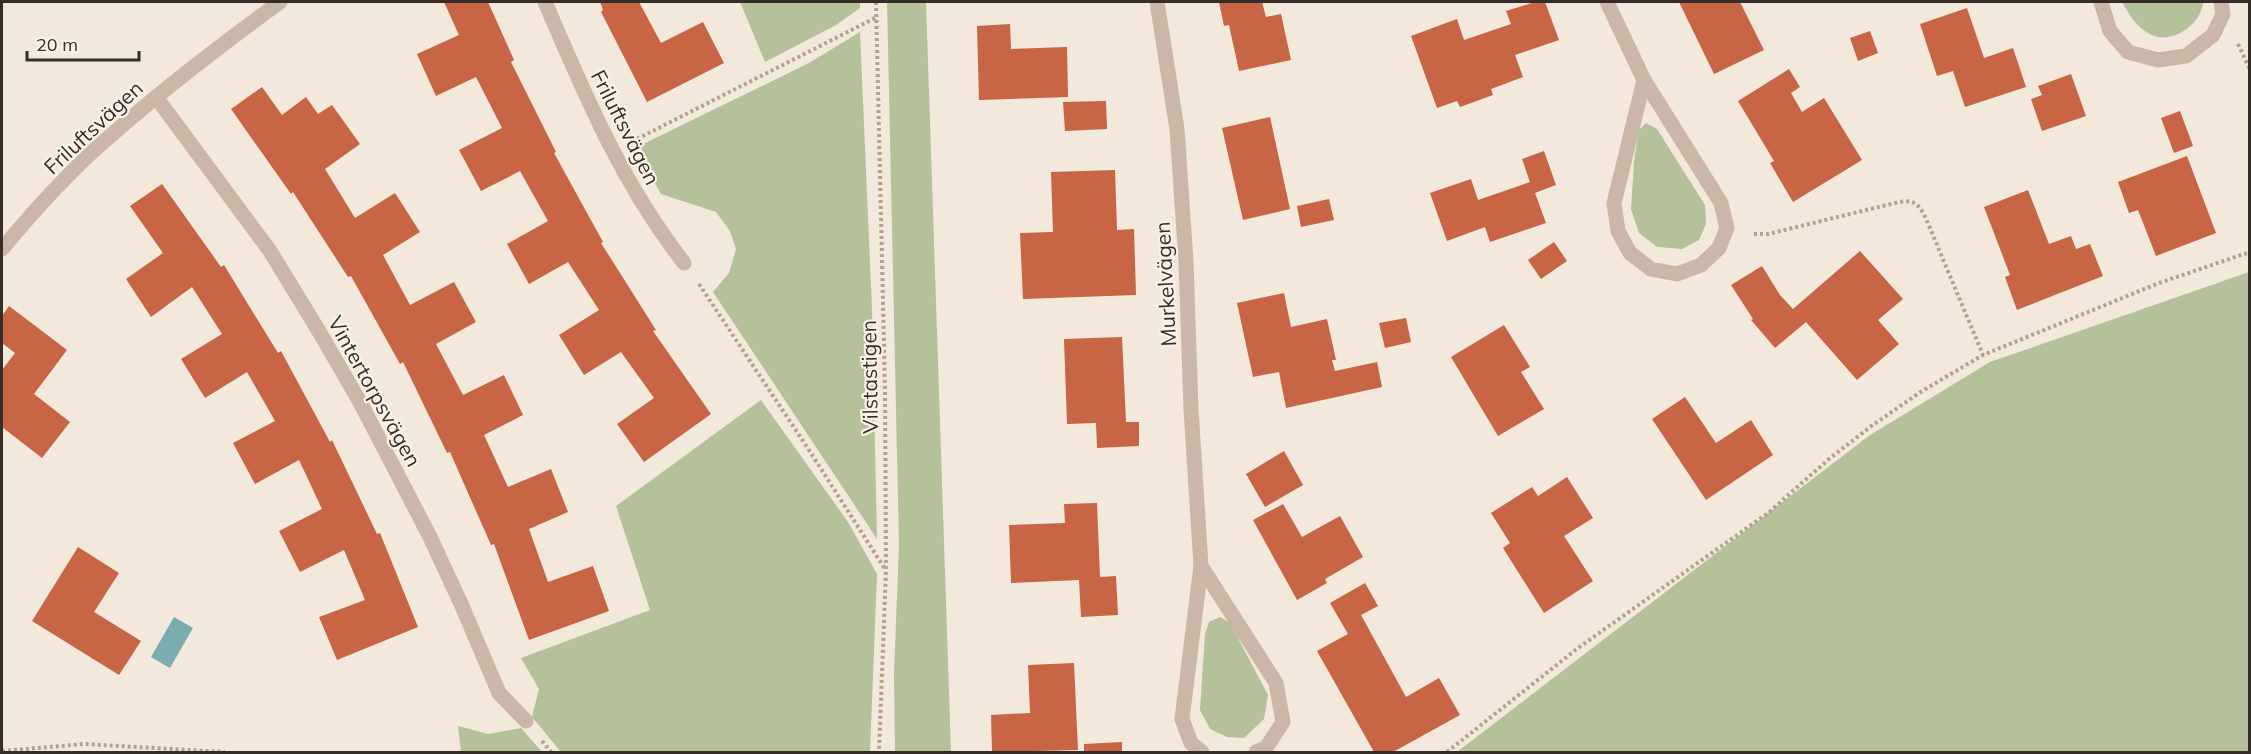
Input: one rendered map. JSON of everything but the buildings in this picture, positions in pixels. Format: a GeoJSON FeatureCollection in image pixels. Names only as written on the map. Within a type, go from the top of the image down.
{"type":"FeatureCollection","features":[{"type":"Feature","properties":{"kind":"street","name":"Friluftsvägen"},"geometry":{"type":"LineString","coordinates":[[2,249],[30,216],[98,147],[156,97],[280,2]]}},
{"type":"Feature","properties":{"kind":"street","name":"Friluftsvägen"},"geometry":{"type":"LineString","coordinates":[[545,2],[612,151],[657,227],[684,263]]}},
{"type":"Feature","properties":{"kind":"street","name":"Murkelvägen"},"geometry":{"type":"LineString","coordinates":[[1157,2],[1177,129],[1201,566],[1182,719],[1191,743],[1202,753]]}},
{"type":"Feature","properties":{"kind":"street"},"geometry":{"type":"LineString","coordinates":[[1607,2],[1644,80],[1721,203],[1727,228],[1719,248],[1701,265],[1677,274],[1651,269],[1630,253],[1618,231],[1614,203],[1644,80]]}},
{"type":"Feature","properties":{"kind":"street"},"geometry":{"type":"LineString","coordinates":[[2101,2],[2110,31],[2128,52],[2158,60],[2186,56],[2213,35],[2223,14],[2221,2]]}},
{"type":"Feature","properties":{"kind":"street","name":"Vintertorpsvägen"},"geometry":{"type":"LineString","coordinates":[[156,97],[270,251],[315,324],[361,404],[430,537],[499,693],[526,721]]}},
{"type":"Feature","properties":{"kind":"street","name":"Murkelvägen"},"geometry":{"type":"LineString","coordinates":[[1201,566],[1276,683],[1283,722],[1266,748],[1256,753]]}},
{"type":"Feature","properties":{"kind":"path","name":"Vilstastigen"},"geometry":{"type":"LineString","coordinates":[[876,2],[885,376],[885,570],[879,753]]}},
{"type":"Feature","properties":{"kind":"path"},"geometry":{"type":"LineString","coordinates":[[612,151],[877,17]]}},
{"type":"Feature","properties":{"kind":"path"},"geometry":{"type":"LineString","coordinates":[[1727,228],[1752,234],[1768,234],[1899,202],[1909,200],[1915,202],[1927,221],[1983,354]]}},
{"type":"Feature","properties":{"kind":"path"},"geometry":{"type":"LineString","coordinates":[[1447,753],[1578,648],[1768,513],[1829,459],[1870,427],[1923,391],[1983,354],[2159,283],[2250,252]]}},
{"type":"Feature","properties":{"kind":"path"},"geometry":{"type":"LineString","coordinates":[[684,263],[807,447],[885,570]]}},
{"type":"Feature","properties":{"kind":"path"},"geometry":{"type":"LineString","coordinates":[[2,751],[84,744],[225,753]]}},
{"type":"Feature","properties":{"kind":"path"},"geometry":{"type":"LineString","coordinates":[[54,753],[56,746]]}},
{"type":"Feature","properties":{"kind":"green space"},"geometry":{"type":"Polygon","coordinates":[[[740,2],[860,2],[860,8],[836,25],[765,62],[740,2]]]}},
{"type":"Feature","properties":{"kind":"green space"},"geometry":{"type":"Polygon","coordinates":[[[887,2],[926,2],[951,752],[895,752],[894,673],[899,544],[887,2]]]}},
{"type":"Feature","properties":{"kind":"green space"},"geometry":{"type":"Polygon","coordinates":[[[2122,2],[2203,2],[2197,18],[2184,31],[2176,35],[2158,37],[2141,28],[2122,2]]]}},
{"type":"Feature","properties":{"kind":"green space"},"geometry":{"type":"Polygon","coordinates":[[[860,32],[872,310],[877,539],[713,292],[729,273],[736,249],[730,231],[716,212],[661,194],[635,148],[809,63],[860,32]]]}},
{"type":"Feature","properties":{"kind":"green space"},"geometry":{"type":"Polygon","coordinates":[[[1646,123],[1657,129],[1705,205],[1706,224],[1699,240],[1682,249],[1657,247],[1639,233],[1631,209],[1634,161],[1639,130],[1646,123]]]}},
{"type":"Feature","properties":{"kind":"green space"},"geometry":{"type":"Polygon","coordinates":[[[2249,272],[2249,752],[1457,752],[1870,435],[1990,362],[2249,272]]]}},
{"type":"Feature","properties":{"kind":"green space"},"geometry":{"type":"Polygon","coordinates":[[[761,400],[848,522],[877,574],[870,752],[561,752],[532,717],[539,689],[521,658],[650,610],[616,506],[761,400]]]}},
{"type":"Feature","properties":{"kind":"green space"},"geometry":{"type":"Polygon","coordinates":[[[1220,617],[1230,623],[1268,695],[1264,719],[1244,738],[1227,737],[1210,729],[1200,710],[1205,634],[1209,622],[1220,617]]]}},
{"type":"Feature","properties":{"kind":"green space"},"geometry":{"type":"Polygon","coordinates":[[[458,726],[488,734],[521,728],[542,752],[461,752],[458,726]]]}},
{"type":"Feature","properties":{"kind":"water"},"geometry":{"type":"Polygon","coordinates":[[[174,617],[193,628],[170,668],[151,657],[174,617]]]}}]}
